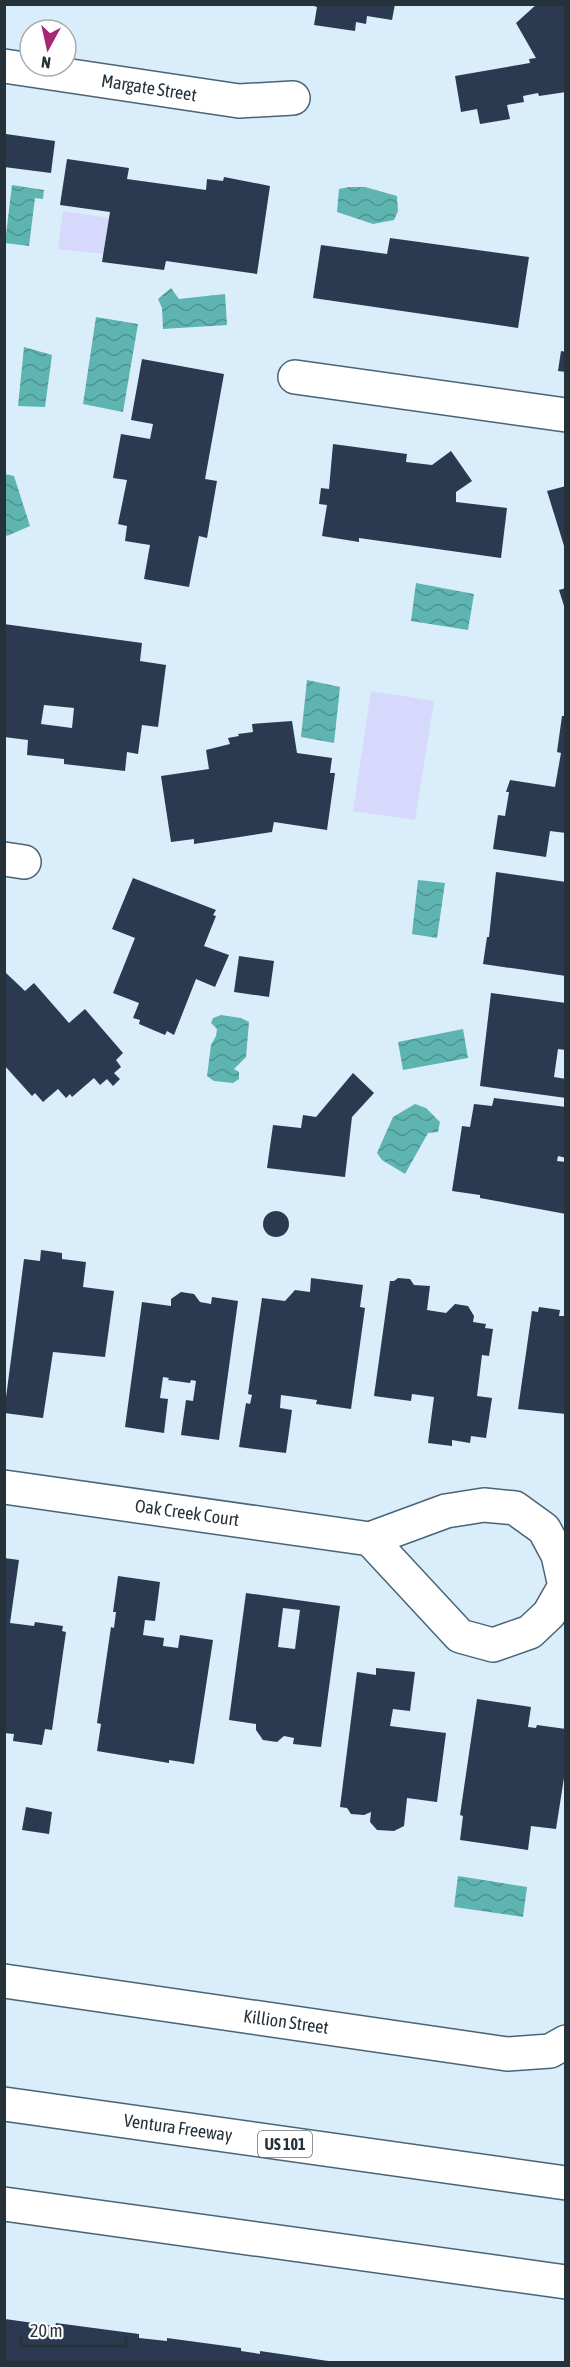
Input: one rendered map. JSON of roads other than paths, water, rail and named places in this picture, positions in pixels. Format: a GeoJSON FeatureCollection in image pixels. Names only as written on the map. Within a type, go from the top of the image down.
{"type":"FeatureCollection","features":[{"type":"Feature","properties":{"kind":"main road","name":"Margate Street"},"geometry":{"type":"LineString","coordinates":[[4,66],[238,101],[293,98]]}},
{"type":"Feature","properties":{"kind":"main road"},"geometry":{"type":"LineString","coordinates":[[295,376],[566,415]]}},
{"type":"Feature","properties":{"kind":"main road","name":"Oak Creek Court"},"geometry":{"type":"LineString","coordinates":[[4,1487],[370,1539],[446,1510],[484,1505],[515,1508],[544,1529],[558,1555],[565,1586],[549,1614],[530,1632],[493,1645],[460,1636],[370,1539]]}},
{"type":"Feature","properties":{"kind":"main road","name":"Killion Street"},"geometry":{"type":"LineString","coordinates":[[4,1981],[507,2054],[550,2051],[566,2042]]}},
{"type":"Feature","properties":{"kind":"main road","name":"Ventura Freeway"},"geometry":{"type":"LineString","coordinates":[[4,2104],[566,2183]]}},
{"type":"Feature","properties":{"kind":"main road"},"geometry":{"type":"LineString","coordinates":[[4,2204],[566,2282]]}},
{"type":"Feature","properties":{"kind":"water"},"geometry":{"type":"Polygon","coordinates":[[[12,185],[44,190],[43,199],[35,198],[29,246],[5,243],[12,185]]]}},
{"type":"Feature","properties":{"kind":"water"},"geometry":{"type":"Polygon","coordinates":[[[365,187],[397,196],[398,211],[394,220],[373,224],[337,212],[339,189],[365,187]]]}},
{"type":"Feature","properties":{"kind":"water"},"geometry":{"type":"Polygon","coordinates":[[[171,288],[179,299],[225,294],[227,325],[163,329],[162,308],[158,299],[171,288]]]}},
{"type":"Feature","properties":{"kind":"water"},"geometry":{"type":"Polygon","coordinates":[[[96,317],[138,324],[123,412],[83,404],[96,317]]]}},
{"type":"Feature","properties":{"kind":"water"},"geometry":{"type":"Polygon","coordinates":[[[24,347],[52,355],[45,407],[18,406],[24,347]]]}},
{"type":"Feature","properties":{"kind":"water"},"geometry":{"type":"Polygon","coordinates":[[[5,474],[14,476],[30,526],[7,536],[4,531],[5,474]]]}},
{"type":"Feature","properties":{"kind":"water"},"geometry":{"type":"Polygon","coordinates":[[[416,583],[474,594],[468,630],[411,621],[416,583]]]}},
{"type":"Feature","properties":{"kind":"water"},"geometry":{"type":"Polygon","coordinates":[[[307,680],[340,687],[334,743],[301,737],[307,680]]]}},
{"type":"Feature","properties":{"kind":"water"},"geometry":{"type":"Polygon","coordinates":[[[418,880],[445,883],[437,938],[412,934],[418,880]]]}},
{"type":"Feature","properties":{"kind":"water"},"geometry":{"type":"Polygon","coordinates":[[[221,1015],[241,1018],[249,1022],[246,1057],[234,1069],[239,1072],[239,1079],[233,1083],[214,1081],[207,1076],[211,1045],[217,1029],[211,1023],[213,1018],[221,1015]]]}},
{"type":"Feature","properties":{"kind":"water"},"geometry":{"type":"Polygon","coordinates":[[[463,1029],[468,1058],[403,1070],[398,1042],[463,1029]]]}},
{"type":"Feature","properties":{"kind":"water"},"geometry":{"type":"Polygon","coordinates":[[[415,1104],[426,1108],[440,1122],[438,1132],[428,1133],[405,1174],[382,1160],[377,1153],[393,1117],[415,1104]]]}},
{"type":"Feature","properties":{"kind":"water"},"geometry":{"type":"Polygon","coordinates":[[[458,1876],[527,1887],[523,1917],[454,1907],[458,1876]]]}}]}
